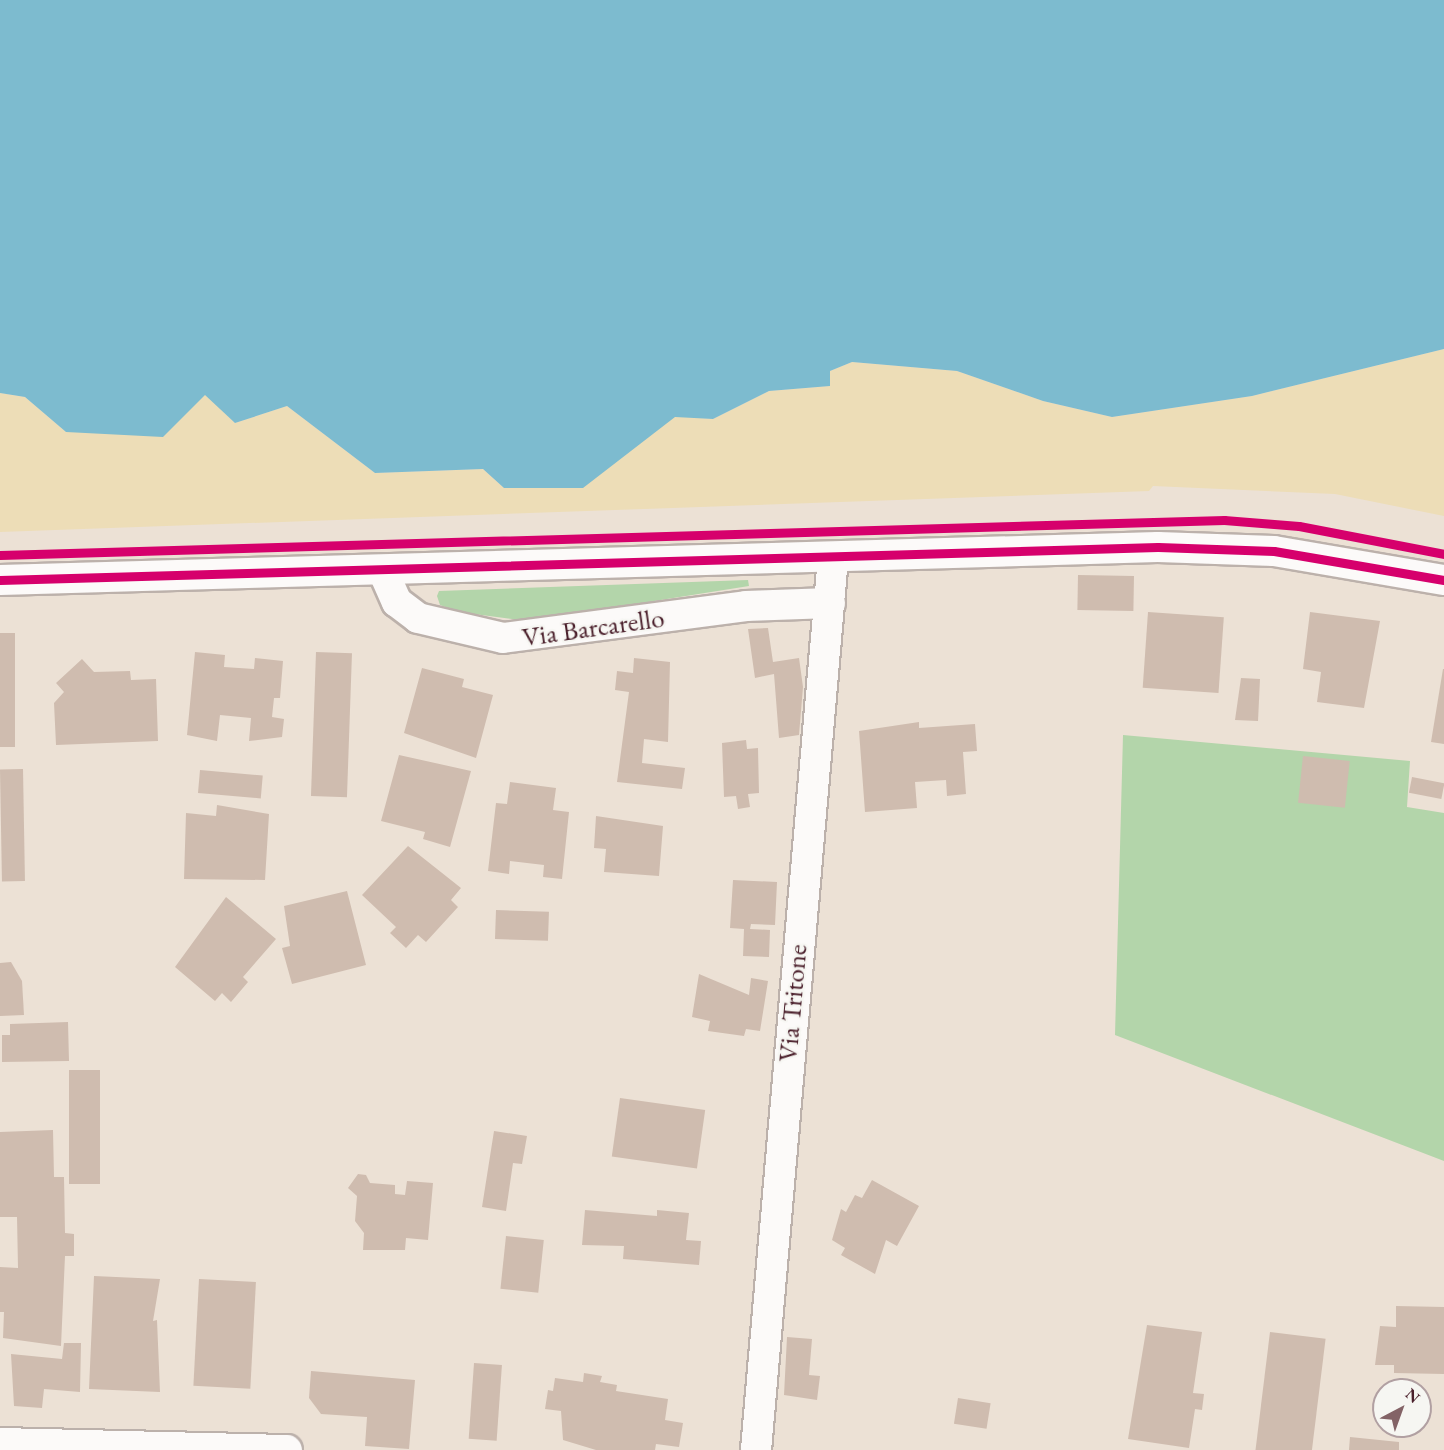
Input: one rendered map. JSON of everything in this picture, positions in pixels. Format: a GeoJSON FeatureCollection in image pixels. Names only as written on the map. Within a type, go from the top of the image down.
{"type":"FeatureCollection","features":[{"type":"Feature","properties":{"kind":"street","name":"Via Barcarello"},"geometry":{"type":"LineString","coordinates":[[0,580],[1218,547],[1335,559],[1444,580]]}},
{"type":"Feature","properties":{"kind":"street","name":"Via Tritone"},"geometry":{"type":"LineString","coordinates":[[756,1450],[782,1109],[831,603],[833,557]]}},
{"type":"Feature","properties":{"kind":"street","name":"Via Barcarello"},"geometry":{"type":"LineString","coordinates":[[383,571],[397,602],[418,618],[503,639],[746,606],[831,603]]}},
{"type":"Feature","properties":{"kind":"street"},"geometry":{"type":"LineString","coordinates":[[0,1443],[287,1450]]}},
{"type":"Feature","properties":{"kind":"green space"},"geometry":{"type":"Polygon","coordinates":[[[748,580],[749,586],[528,621],[459,612],[440,605],[437,596],[439,591],[748,580]]]}},
{"type":"Feature","properties":{"kind":"green space"},"geometry":{"type":"Polygon","coordinates":[[[1123,735],[1410,761],[1407,807],[1444,813],[1444,1161],[1115,1035],[1123,735]]]}},
{"type":"Feature","properties":{"kind":"sand"},"geometry":{"type":"Polygon","coordinates":[[[1444,349],[1444,516],[1335,494],[1153,486],[1149,491],[0,532],[0,393],[25,397],[66,432],[205,394],[235,423],[287,406],[375,473],[483,469],[504,488],[582,488],[675,416],[713,419],[769,391],[830,386],[830,371],[852,362],[957,371],[1043,401],[1112,417],[1252,396],[1444,349]]]}},
{"type":"Feature","properties":{"kind":"water"},"geometry":{"type":"Polygon","coordinates":[[[0,0],[1444,0],[1444,349],[1252,396],[1112,417],[1043,401],[957,371],[852,362],[830,371],[830,386],[769,391],[713,419],[675,417],[583,488],[504,488],[483,469],[375,473],[287,406],[235,423],[205,395],[163,437],[66,432],[25,397],[0,393],[0,0]]]}},
{"type":"Feature","properties":{"kind":"building"},"geometry":{"type":"Polygon","coordinates":[[[1078,575],[1134,576],[1133,611],[1077,610],[1078,575]]]}},
{"type":"Feature","properties":{"kind":"building"},"geometry":{"type":"Polygon","coordinates":[[[1148,612],[1224,617],[1219,693],[1143,688],[1148,612]]]}},
{"type":"Feature","properties":{"kind":"building"},"geometry":{"type":"Polygon","coordinates":[[[1310,612],[1380,621],[1364,708],[1317,702],[1321,672],[1303,669],[1310,612]]]}},
{"type":"Feature","properties":{"kind":"building"},"geometry":{"type":"Polygon","coordinates":[[[768,628],[773,662],[799,658],[803,687],[799,735],[779,738],[774,674],[755,678],[748,629],[768,628]]]}},
{"type":"Feature","properties":{"kind":"building"},"geometry":{"type":"Polygon","coordinates":[[[0,633],[15,633],[15,747],[0,747],[0,633]]]}},
{"type":"Feature","properties":{"kind":"building"},"geometry":{"type":"Polygon","coordinates":[[[195,652],[225,655],[224,667],[254,669],[255,658],[283,661],[280,698],[274,698],[272,717],[284,719],[282,737],[249,741],[251,718],[220,715],[217,741],[187,735],[195,652]]]}},
{"type":"Feature","properties":{"kind":"building"},"geometry":{"type":"Polygon","coordinates":[[[316,652],[352,653],[347,797],[311,796],[316,652]]]}},
{"type":"Feature","properties":{"kind":"building"},"geometry":{"type":"Polygon","coordinates":[[[634,658],[670,662],[668,742],[644,739],[642,763],[685,768],[682,789],[617,782],[629,692],[615,690],[617,671],[633,673],[634,658]]]}},
{"type":"Feature","properties":{"kind":"building"},"geometry":{"type":"Polygon","coordinates":[[[82,659],[94,672],[130,671],[131,680],[156,679],[158,741],[56,745],[54,703],[64,692],[56,683],[82,659]]]}},
{"type":"Feature","properties":{"kind":"building"},"geometry":{"type":"Polygon","coordinates":[[[422,668],[464,679],[462,687],[493,695],[476,758],[404,733],[422,668]]]}},
{"type":"Feature","properties":{"kind":"building"},"geometry":{"type":"Polygon","coordinates":[[[1444,669],[1444,744],[1431,742],[1444,669]]]}},
{"type":"Feature","properties":{"kind":"building"},"geometry":{"type":"Polygon","coordinates":[[[1241,678],[1260,679],[1258,721],[1235,720],[1241,678]]]}},
{"type":"Feature","properties":{"kind":"building"},"geometry":{"type":"Polygon","coordinates":[[[919,722],[919,728],[975,724],[977,751],[963,752],[966,794],[947,796],[946,780],[915,782],[917,808],[865,812],[859,731],[919,722]]]}},
{"type":"Feature","properties":{"kind":"building"},"geometry":{"type":"Polygon","coordinates":[[[746,740],[747,749],[758,748],[759,793],[748,794],[750,807],[738,809],[736,796],[724,797],[722,743],[746,740]]]}},
{"type":"Feature","properties":{"kind":"building"},"geometry":{"type":"Polygon","coordinates":[[[399,755],[471,771],[450,847],[423,839],[425,832],[381,821],[399,755]]]}},
{"type":"Feature","properties":{"kind":"building"},"geometry":{"type":"Polygon","coordinates":[[[1303,756],[1350,761],[1345,808],[1298,803],[1303,756]]]}},
{"type":"Feature","properties":{"kind":"building"},"geometry":{"type":"Polygon","coordinates":[[[0,769],[23,769],[25,881],[2,881],[0,769]]]}},
{"type":"Feature","properties":{"kind":"building"},"geometry":{"type":"Polygon","coordinates":[[[200,770],[263,775],[261,798],[198,793],[200,770]]]}},
{"type":"Feature","properties":{"kind":"building"},"geometry":{"type":"Polygon","coordinates":[[[1412,777],[1444,783],[1441,799],[1409,793],[1412,777]]]}},
{"type":"Feature","properties":{"kind":"building"},"geometry":{"type":"Polygon","coordinates":[[[510,782],[556,788],[553,810],[569,812],[562,879],[543,877],[544,865],[510,861],[509,874],[488,871],[496,803],[507,804],[510,782]]]}},
{"type":"Feature","properties":{"kind":"building"},"geometry":{"type":"Polygon","coordinates":[[[217,805],[269,814],[265,880],[184,879],[186,813],[216,816],[217,805]]]}},
{"type":"Feature","properties":{"kind":"building"},"geometry":{"type":"Polygon","coordinates":[[[596,816],[663,826],[659,876],[604,872],[606,849],[594,848],[596,816]]]}},
{"type":"Feature","properties":{"kind":"building"},"geometry":{"type":"Polygon","coordinates":[[[408,846],[461,888],[451,900],[458,907],[426,942],[418,935],[406,948],[390,933],[396,927],[362,895],[408,846]]]}},
{"type":"Feature","properties":{"kind":"building"},"geometry":{"type":"Polygon","coordinates":[[[733,880],[777,882],[775,925],[751,924],[750,929],[770,930],[769,957],[743,956],[744,929],[730,928],[733,880]]]}},
{"type":"Feature","properties":{"kind":"building"},"geometry":{"type":"Polygon","coordinates":[[[347,891],[366,965],[292,984],[282,948],[290,946],[284,906],[347,891]]]}},
{"type":"Feature","properties":{"kind":"building"},"geometry":{"type":"Polygon","coordinates":[[[226,897],[276,939],[243,977],[248,982],[231,1002],[222,993],[215,1001],[175,967],[226,897]]]}},
{"type":"Feature","properties":{"kind":"building"},"geometry":{"type":"Polygon","coordinates":[[[496,910],[549,912],[548,941],[495,939],[496,910]]]}},
{"type":"Feature","properties":{"kind":"building"},"geometry":{"type":"Polygon","coordinates":[[[11,962],[22,981],[24,1015],[0,1016],[0,963],[11,962]]]}},
{"type":"Feature","properties":{"kind":"building"},"geometry":{"type":"Polygon","coordinates":[[[699,974],[749,995],[751,978],[768,981],[760,1031],[746,1029],[744,1036],[708,1031],[710,1021],[692,1017],[699,974]]]}},
{"type":"Feature","properties":{"kind":"building"},"geometry":{"type":"Polygon","coordinates":[[[68,1022],[69,1061],[2,1062],[2,1035],[10,1035],[10,1024],[68,1022]]]}},
{"type":"Feature","properties":{"kind":"building"},"geometry":{"type":"Polygon","coordinates":[[[69,1070],[100,1070],[100,1184],[69,1184],[69,1070]]]}},
{"type":"Feature","properties":{"kind":"building"},"geometry":{"type":"Polygon","coordinates":[[[620,1098],[705,1110],[697,1168],[612,1156],[620,1098]]]}},
{"type":"Feature","properties":{"kind":"building"},"geometry":{"type":"Polygon","coordinates":[[[53,1130],[54,1177],[64,1177],[65,1233],[74,1234],[74,1256],[65,1256],[61,1346],[3,1338],[4,1312],[0,1312],[0,1267],[18,1268],[17,1217],[0,1217],[0,1132],[53,1130]]]}},
{"type":"Feature","properties":{"kind":"building"},"geometry":{"type":"Polygon","coordinates":[[[494,1131],[527,1136],[522,1164],[513,1163],[506,1211],[482,1207],[494,1131]]]}},
{"type":"Feature","properties":{"kind":"building"},"geometry":{"type":"Polygon","coordinates":[[[358,1174],[366,1175],[370,1183],[395,1185],[395,1194],[405,1195],[407,1181],[433,1183],[428,1240],[406,1238],[405,1250],[363,1250],[364,1233],[355,1221],[357,1196],[348,1188],[358,1174]]]}},
{"type":"Feature","properties":{"kind":"building"},"geometry":{"type":"Polygon","coordinates":[[[872,1180],[919,1206],[897,1246],[886,1240],[875,1274],[841,1255],[845,1248],[832,1240],[841,1209],[846,1212],[855,1195],[862,1198],[872,1180]]]}},
{"type":"Feature","properties":{"kind":"building"},"geometry":{"type":"Polygon","coordinates":[[[585,1210],[657,1216],[657,1210],[689,1213],[686,1240],[701,1241],[699,1265],[623,1259],[624,1246],[582,1245],[585,1210]]]}},
{"type":"Feature","properties":{"kind":"building"},"geometry":{"type":"Polygon","coordinates":[[[506,1236],[544,1240],[538,1293],[500,1289],[506,1236]]]}},
{"type":"Feature","properties":{"kind":"building"},"geometry":{"type":"Polygon","coordinates":[[[94,1276],[160,1279],[153,1321],[157,1320],[160,1392],[89,1389],[94,1276]]]}},
{"type":"Feature","properties":{"kind":"building"},"geometry":{"type":"Polygon","coordinates":[[[199,1279],[256,1282],[250,1389],[193,1386],[199,1279]]]}},
{"type":"Feature","properties":{"kind":"building"},"geometry":{"type":"Polygon","coordinates":[[[1396,1306],[1444,1307],[1444,1374],[1394,1373],[1394,1365],[1375,1365],[1380,1326],[1396,1327],[1396,1306]]]}},
{"type":"Feature","properties":{"kind":"building"},"geometry":{"type":"Polygon","coordinates":[[[1147,1325],[1202,1332],[1193,1393],[1204,1394],[1202,1410],[1195,1409],[1189,1448],[1128,1439],[1147,1325]]]}},
{"type":"Feature","properties":{"kind":"building"},"geometry":{"type":"Polygon","coordinates":[[[1270,1332],[1326,1339],[1312,1450],[1256,1450],[1270,1332]]]}},
{"type":"Feature","properties":{"kind":"building"},"geometry":{"type":"Polygon","coordinates":[[[787,1337],[812,1339],[809,1375],[820,1376],[817,1400],[784,1395],[787,1337]]]}},
{"type":"Feature","properties":{"kind":"building"},"geometry":{"type":"Polygon","coordinates":[[[64,1343],[81,1343],[80,1392],[44,1389],[42,1408],[14,1406],[11,1354],[62,1359],[64,1343]]]}},
{"type":"Feature","properties":{"kind":"building"},"geometry":{"type":"Polygon","coordinates":[[[474,1363],[502,1365],[497,1441],[469,1439],[474,1363]]]}},
{"type":"Feature","properties":{"kind":"building"},"geometry":{"type":"Polygon","coordinates":[[[311,1371],[415,1380],[409,1449],[365,1446],[367,1417],[321,1414],[309,1398],[311,1371]]]}},
{"type":"Feature","properties":{"kind":"building"},"geometry":{"type":"Polygon","coordinates":[[[584,1373],[602,1376],[600,1382],[617,1385],[616,1391],[668,1399],[665,1420],[683,1423],[679,1447],[656,1444],[655,1450],[596,1450],[563,1440],[561,1411],[545,1409],[548,1390],[553,1391],[555,1378],[583,1382],[584,1373]]]}},
{"type":"Feature","properties":{"kind":"building"},"geometry":{"type":"Polygon","coordinates":[[[958,1398],[991,1403],[987,1429],[954,1424],[958,1398]]]}},
{"type":"Feature","properties":{"kind":"building"},"geometry":{"type":"Polygon","coordinates":[[[1350,1437],[1399,1442],[1399,1450],[1349,1450],[1350,1437]]]}},
{"type":"Feature","properties":{"kind":"cycle path"},"geometry":{"type":"LineString","coordinates":[[0,555],[1224,520],[1299,526],[1444,554]]}},
{"type":"Feature","properties":{"kind":"cycle path"},"geometry":{"type":"LineString","coordinates":[[0,580],[1158,547],[1274,551],[1444,580]]}}]}
